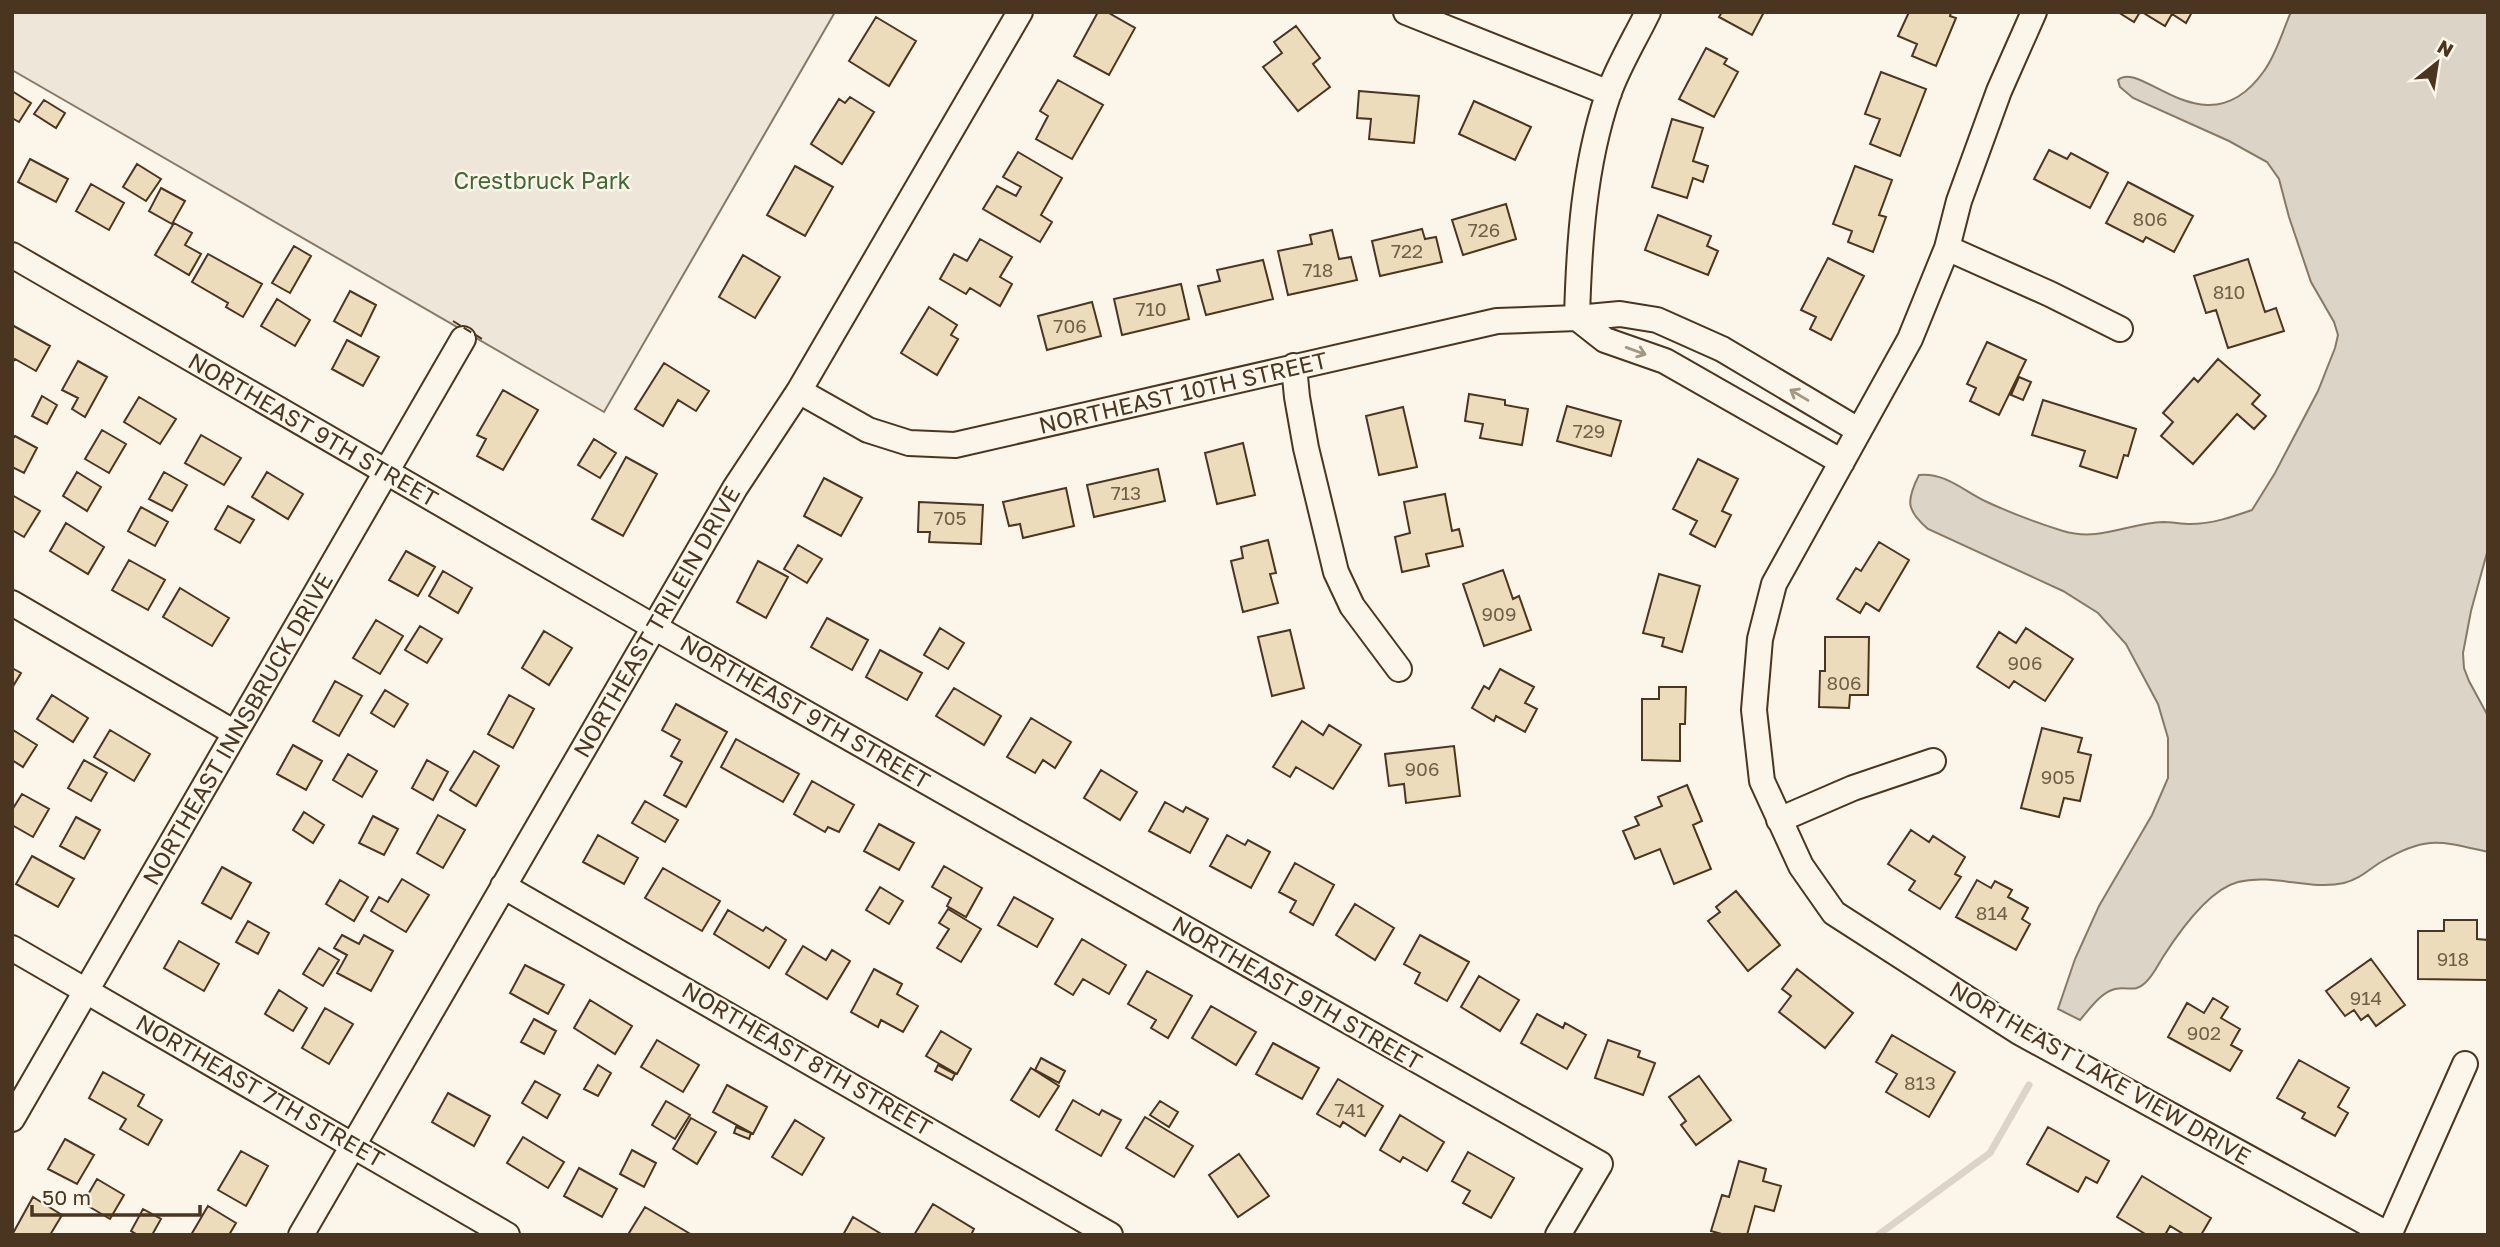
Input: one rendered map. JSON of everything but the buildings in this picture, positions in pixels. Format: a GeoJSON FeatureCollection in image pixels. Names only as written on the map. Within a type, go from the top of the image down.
{"type":"FeatureCollection","features":[{"type":"Feature","properties":{"kind":"street","name":"NORTHEAST TRILEIN DRIVE"},"geometry":{"type":"LineString","coordinates":[[300,1235],[735,488],[799,391],[1020,12]]}},
{"type":"Feature","properties":{"kind":"street"},"geometry":{"type":"LineString","coordinates":[[1406,12],[1609,93]]}},
{"type":"Feature","properties":{"kind":"street"},"geometry":{"type":"LineString","coordinates":[[1648,12],[1609,93],[1591,156],[1578,260],[1577,318],[1605,340],[1665,361],[1842,462]]}},
{"type":"Feature","properties":{"kind":"street","name":"NORTHEAST LAKE VIEW DRIVE"},"geometry":{"type":"LineString","coordinates":[[2034,12],[1998,91],[1959,201],[1947,248],[1910,339],[1774,584],[1760,639],[1754,709],[1762,780],[1801,866],[1834,913],[2019,1032],[2389,1235]]}},
{"type":"Feature","properties":{"kind":"street"},"geometry":{"type":"LineString","coordinates":[[1947,248],[2120,329]]}},
{"type":"Feature","properties":{"kind":"street","name":"NORTHEAST 9TH STREET"},"geometry":{"type":"LineString","coordinates":[[12,256],[654,626],[1600,1164],[1558,1235]]}},
{"type":"Feature","properties":{"kind":"street","name":"NORTHEAST 10TH STREET"},"geometry":{"type":"LineString","coordinates":[[799,391],[868,430],[909,443],[955,445],[1497,321],[1620,314],[1657,320],[1722,349],[1858,430]]}},
{"type":"Feature","properties":{"kind":"street","name":"NORTHEAST INNSBRUCK DRIVE"},"geometry":{"type":"LineString","coordinates":[[12,1119],[463,339]]}},
{"type":"Feature","properties":{"kind":"street"},"geometry":{"type":"LineString","coordinates":[[1294,366],[1306,448],[1336,572],[1352,606],[1399,669]]}},
{"type":"Feature","properties":{"kind":"street"},"geometry":{"type":"LineString","coordinates":[[12,603],[235,733]]}},
{"type":"Feature","properties":{"kind":"street"},"geometry":{"type":"LineString","coordinates":[[1779,820],[1853,788],[1933,761]]}},
{"type":"Feature","properties":{"kind":"street","name":"NORTHEAST 8TH STREET"},"geometry":{"type":"LineString","coordinates":[[503,886],[1110,1235]]}},
{"type":"Feature","properties":{"kind":"street","name":"NORTHEAST 7TH STREET"},"geometry":{"type":"LineString","coordinates":[[12,948],[507,1235]]}},
{"type":"Feature","properties":{"kind":"street"},"geometry":{"type":"LineString","coordinates":[[2389,1235],[2465,1064]]}},
{"type":"Feature","properties":{"kind":"green space","name":"Crestbruck Park"},"geometry":{"type":"Polygon","coordinates":[[[12,12],[835,12],[604,412],[12,70],[12,12]]]}},
{"type":"Feature","properties":{"kind":"shaded area"},"geometry":{"type":"Polygon","coordinates":[[[2291,12],[2488,12],[2488,549],[2463,653],[2464,668],[2469,681],[2488,716],[2488,852],[2445,843],[2422,844],[2397,853],[2359,877],[2344,883],[2318,885],[2265,879],[2227,886],[2195,913],[2145,983],[2135,989],[2120,988],[2110,991],[2080,1020],[2058,1009],[2075,959],[2099,906],[2152,815],[2168,778],[2168,738],[2158,704],[2126,644],[2098,613],[2063,591],[1928,529],[1915,516],[1910,499],[1919,475],[1938,477],[2024,518],[2076,534],[2102,533],[2150,523],[2206,523],[2252,510],[2275,473],[2318,391],[2335,348],[2338,335],[2334,322],[2311,282],[2279,179],[2267,162],[2229,141],[2133,98],[2120,87],[2118,80],[2128,77],[2198,104],[2220,104],[2242,94],[2264,71],[2276,50],[2291,12]]]}},
{"type":"Feature","properties":{"kind":"waterway"},"geometry":{"type":"LineString","coordinates":[[1878,1235],[1990,1153],[2029,1085]]}},
{"type":"Feature","properties":{"kind":"fence"},"geometry":{"type":"LineString","coordinates":[[453,321],[482,339]]}}]}
